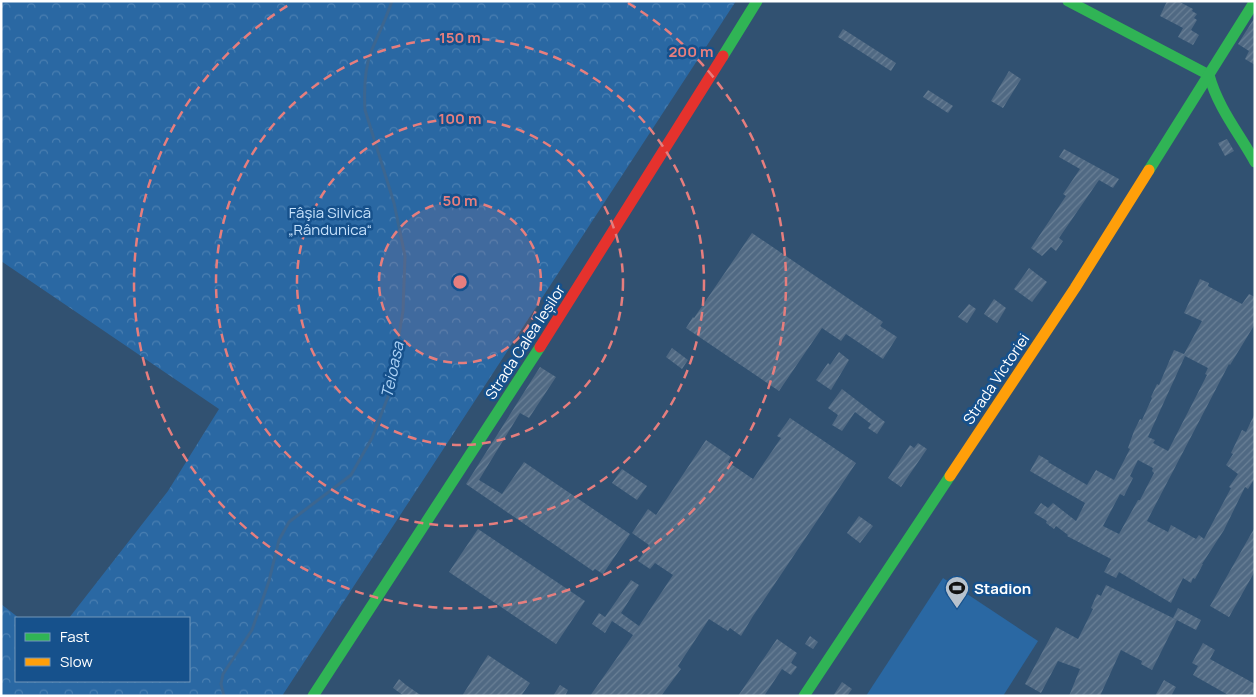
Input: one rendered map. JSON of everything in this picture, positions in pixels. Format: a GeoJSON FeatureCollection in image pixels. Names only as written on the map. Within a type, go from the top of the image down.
{"type":"FeatureCollection","features":[{"type":"Feature","properties":{"kind":"street","name":"Strada Calea Ieșilor"},"geometry":{"type":"LineString","coordinates":[[313,696],[564,312],[757,1]]}},
{"type":"Feature","properties":{"kind":"street"},"geometry":{"type":"LineString","coordinates":[[1068,1],[1209,75],[1212,89],[1219,103],[1255,162]]}},
{"type":"Feature","properties":{"kind":"street","name":"Strada Victoriei"},"geometry":{"type":"LineString","coordinates":[[804,696],[1076,288],[1255,1]]}},
{"type":"Feature","properties":{"kind":"green space","name":"Fâşia Silvică „Rândunica“"},"geometry":{"type":"Polygon","coordinates":[[[1,1],[736,1],[282,696],[1,696],[1,604],[18,617],[15,617],[15,682],[190,682],[190,617],[70,617],[168,491],[219,409],[1,261],[1,1]]]}},
{"type":"Feature","properties":{"kind":"green space","name":"Stadion"},"geometry":{"type":"Polygon","coordinates":[[[943,578],[1038,641],[1003,696],[866,696],[943,578]]]}},
{"type":"Feature","properties":{"kind":"building"},"geometry":{"type":"Polygon","coordinates":[[[1167,1],[1178,1],[1193,9],[1192,11],[1197,14],[1194,18],[1197,20],[1191,30],[1199,35],[1193,45],[1178,37],[1183,28],[1160,16],[1167,1]]]}},
{"type":"Feature","properties":{"kind":"building"},"geometry":{"type":"Polygon","coordinates":[[[1255,17],[1255,65],[1245,59],[1249,51],[1238,44],[1255,17]]]}},
{"type":"Feature","properties":{"kind":"building"},"geometry":{"type":"Polygon","coordinates":[[[843,29],[896,63],[891,71],[838,37],[843,29]]]}},
{"type":"Feature","properties":{"kind":"building"},"geometry":{"type":"Polygon","coordinates":[[[1009,71],[1021,79],[1003,108],[991,101],[1009,71]]]}},
{"type":"Feature","properties":{"kind":"building"},"geometry":{"type":"Polygon","coordinates":[[[928,90],[953,106],[948,113],[923,97],[928,90]]]}},
{"type":"Feature","properties":{"kind":"building"},"geometry":{"type":"Polygon","coordinates":[[[1227,139],[1234,151],[1225,156],[1218,143],[1227,139]]]}},
{"type":"Feature","properties":{"kind":"building"},"geometry":{"type":"Polygon","coordinates":[[[1064,149],[1119,179],[1113,188],[1099,180],[1059,238],[1063,241],[1056,251],[1051,247],[1042,256],[1031,248],[1066,196],[1063,194],[1080,169],[1059,157],[1064,149]]]}},
{"type":"Feature","properties":{"kind":"building"},"geometry":{"type":"Polygon","coordinates":[[[752,233],[883,322],[880,326],[897,337],[883,359],[846,334],[841,341],[822,328],[779,391],[686,328],[752,233]]]}},
{"type":"Feature","properties":{"kind":"building"},"geometry":{"type":"Polygon","coordinates":[[[1029,268],[1047,282],[1032,302],[1014,289],[1029,268]]]}},
{"type":"Feature","properties":{"kind":"building"},"geometry":{"type":"Polygon","coordinates":[[[1200,279],[1209,283],[1208,286],[1242,304],[1249,294],[1255,297],[1255,324],[1229,364],[1147,521],[1168,532],[1171,525],[1196,539],[1199,535],[1204,539],[1231,488],[1229,487],[1238,474],[1226,465],[1233,454],[1231,453],[1242,430],[1246,432],[1255,413],[1255,478],[1248,489],[1245,487],[1224,530],[1202,564],[1195,579],[1193,578],[1191,583],[1183,578],[1171,603],[1119,572],[1116,578],[1104,572],[1111,559],[1067,536],[1056,526],[1054,529],[1046,523],[1047,521],[1034,513],[1041,503],[1048,508],[1053,503],[1076,521],[1085,503],[1030,471],[1039,455],[1087,485],[1096,470],[1114,480],[1130,449],[1128,448],[1134,431],[1140,419],[1142,420],[1174,350],[1184,354],[1202,321],[1184,313],[1200,279]],[[1185,356],[1148,437],[1155,440],[1153,443],[1168,451],[1207,375],[1205,374],[1208,368],[1185,356]],[[1138,460],[1130,476],[1133,478],[1124,496],[1120,494],[1103,526],[1119,534],[1154,473],[1152,471],[1153,468],[1138,460]]]}},
{"type":"Feature","properties":{"kind":"building"},"geometry":{"type":"Polygon","coordinates":[[[994,299],[1006,308],[997,323],[984,314],[994,299]]]}},
{"type":"Feature","properties":{"kind":"building"},"geometry":{"type":"Polygon","coordinates":[[[969,304],[976,309],[967,323],[958,317],[969,304]]]}},
{"type":"Feature","properties":{"kind":"building"},"geometry":{"type":"Polygon","coordinates":[[[672,348],[688,360],[682,369],[666,357],[672,348]]]}},
{"type":"Feature","properties":{"kind":"building"},"geometry":{"type":"Polygon","coordinates":[[[839,352],[849,360],[831,390],[816,380],[828,363],[830,365],[839,352]]]}},
{"type":"Feature","properties":{"kind":"building"},"geometry":{"type":"Polygon","coordinates":[[[540,367],[556,377],[529,418],[520,413],[479,480],[502,494],[524,462],[630,534],[603,574],[595,569],[593,571],[466,484],[540,367]]]}},
{"type":"Feature","properties":{"kind":"building"},"geometry":{"type":"Polygon","coordinates":[[[842,389],[885,422],[877,434],[868,428],[871,424],[855,412],[842,431],[832,425],[838,415],[828,408],[842,389]]]}},
{"type":"Feature","properties":{"kind":"building"},"geometry":{"type":"Polygon","coordinates":[[[790,418],[856,463],[741,636],[730,628],[728,631],[709,619],[678,666],[681,669],[661,696],[590,696],[633,635],[612,621],[605,633],[592,624],[599,613],[605,617],[631,580],[639,585],[621,613],[639,626],[673,575],[655,563],[650,569],[638,561],[649,545],[632,533],[648,509],[656,515],[706,440],[731,457],[728,462],[753,479],[781,438],[777,436],[790,418]]]}},
{"type":"Feature","properties":{"kind":"building"},"geometry":{"type":"Polygon","coordinates":[[[918,443],[927,449],[901,487],[888,478],[910,445],[914,448],[918,443]]]}},
{"type":"Feature","properties":{"kind":"building"},"geometry":{"type":"Polygon","coordinates":[[[622,469],[647,486],[637,500],[612,483],[622,469]]]}},
{"type":"Feature","properties":{"kind":"building"},"geometry":{"type":"Polygon","coordinates":[[[859,516],[873,526],[860,543],[847,533],[859,516]]]}},
{"type":"Feature","properties":{"kind":"building"},"geometry":{"type":"Polygon","coordinates":[[[1255,527],[1255,571],[1229,617],[1210,606],[1255,527]]]}},
{"type":"Feature","properties":{"kind":"building"},"geometry":{"type":"Polygon","coordinates":[[[478,529],[585,601],[556,644],[449,572],[478,529]]]}},
{"type":"Feature","properties":{"kind":"building"},"geometry":{"type":"Polygon","coordinates":[[[1106,585],[1177,620],[1152,670],[1141,664],[1142,661],[1121,650],[1100,696],[1069,696],[1080,669],[1058,661],[1041,693],[1025,684],[1056,627],[1078,639],[1093,609],[1091,608],[1097,594],[1101,596],[1106,585]]]}},
{"type":"Feature","properties":{"kind":"building"},"geometry":{"type":"Polygon","coordinates":[[[1178,608],[1201,620],[1196,630],[1173,618],[1178,608]]]}},
{"type":"Feature","properties":{"kind":"building"},"geometry":{"type":"Polygon","coordinates":[[[810,636],[818,642],[813,649],[805,644],[810,636]]]}},
{"type":"Feature","properties":{"kind":"building"},"geometry":{"type":"Polygon","coordinates":[[[777,639],[797,653],[791,663],[797,667],[791,675],[782,669],[764,696],[738,696],[777,639]]]}},
{"type":"Feature","properties":{"kind":"building"},"geometry":{"type":"Polygon","coordinates":[[[1203,643],[1215,650],[1210,659],[1255,684],[1255,696],[1230,696],[1193,675],[1198,666],[1192,663],[1203,643]]]}},
{"type":"Feature","properties":{"kind":"building"},"geometry":{"type":"Polygon","coordinates":[[[488,655],[530,683],[521,696],[462,696],[488,655]]]}},
{"type":"Feature","properties":{"kind":"building"},"geometry":{"type":"Polygon","coordinates":[[[399,679],[422,696],[404,696],[393,688],[399,679]]]}},
{"type":"Feature","properties":{"kind":"building"},"geometry":{"type":"Polygon","coordinates":[[[1164,680],[1176,687],[1171,696],[1155,696],[1164,680]]]}},
{"type":"Feature","properties":{"kind":"building"},"geometry":{"type":"Polygon","coordinates":[[[842,682],[852,689],[847,696],[833,696],[842,682]]]}},
{"type":"Feature","properties":{"kind":"building"},"geometry":{"type":"Polygon","coordinates":[[[560,685],[568,690],[565,696],[553,696],[560,685]]]}},
{"type":"Feature","properties":{"kind":"waterway","name":"Teioasa"},"geometry":{"type":"LineString","coordinates":[[224,696],[221,684],[223,674],[252,630],[269,581],[279,540],[289,522],[351,475],[372,438],[389,394],[403,311],[405,256],[394,203],[365,110],[365,95],[366,73],[371,52],[392,1]]}},
{"type":"Feature","properties":{"kind":"traffic: fast"},"geometry":{"type":"LineString","coordinates":[[723,56],[757,1]]}},
{"type":"Feature","properties":{"kind":"traffic: fast"},"geometry":{"type":"LineString","coordinates":[[1068,1],[1209,75],[1223,109],[1255,162]]}},
{"type":"Feature","properties":{"kind":"traffic: fast"},"geometry":{"type":"LineString","coordinates":[[1149,170],[1255,1]]}},
{"type":"Feature","properties":{"kind":"traffic: fast"},"geometry":{"type":"LineString","coordinates":[[313,696],[540,347]]}},
{"type":"Feature","properties":{"kind":"traffic: fast"},"geometry":{"type":"LineString","coordinates":[[804,696],[950,476]]}},
{"type":"Feature","properties":{"kind":"traffic: slow"},"geometry":{"type":"LineString","coordinates":[[950,476],[1075,288],[1149,170]]}},
{"type":"Feature","properties":{"kind":"traffic: jam"},"geometry":{"type":"LineString","coordinates":[[540,347],[723,56]]}},
{"type":"Feature","properties":{"kind":"place","name":"Stadion"},"geometry":{"type":"Point","coordinates":[957,609]}}]}
